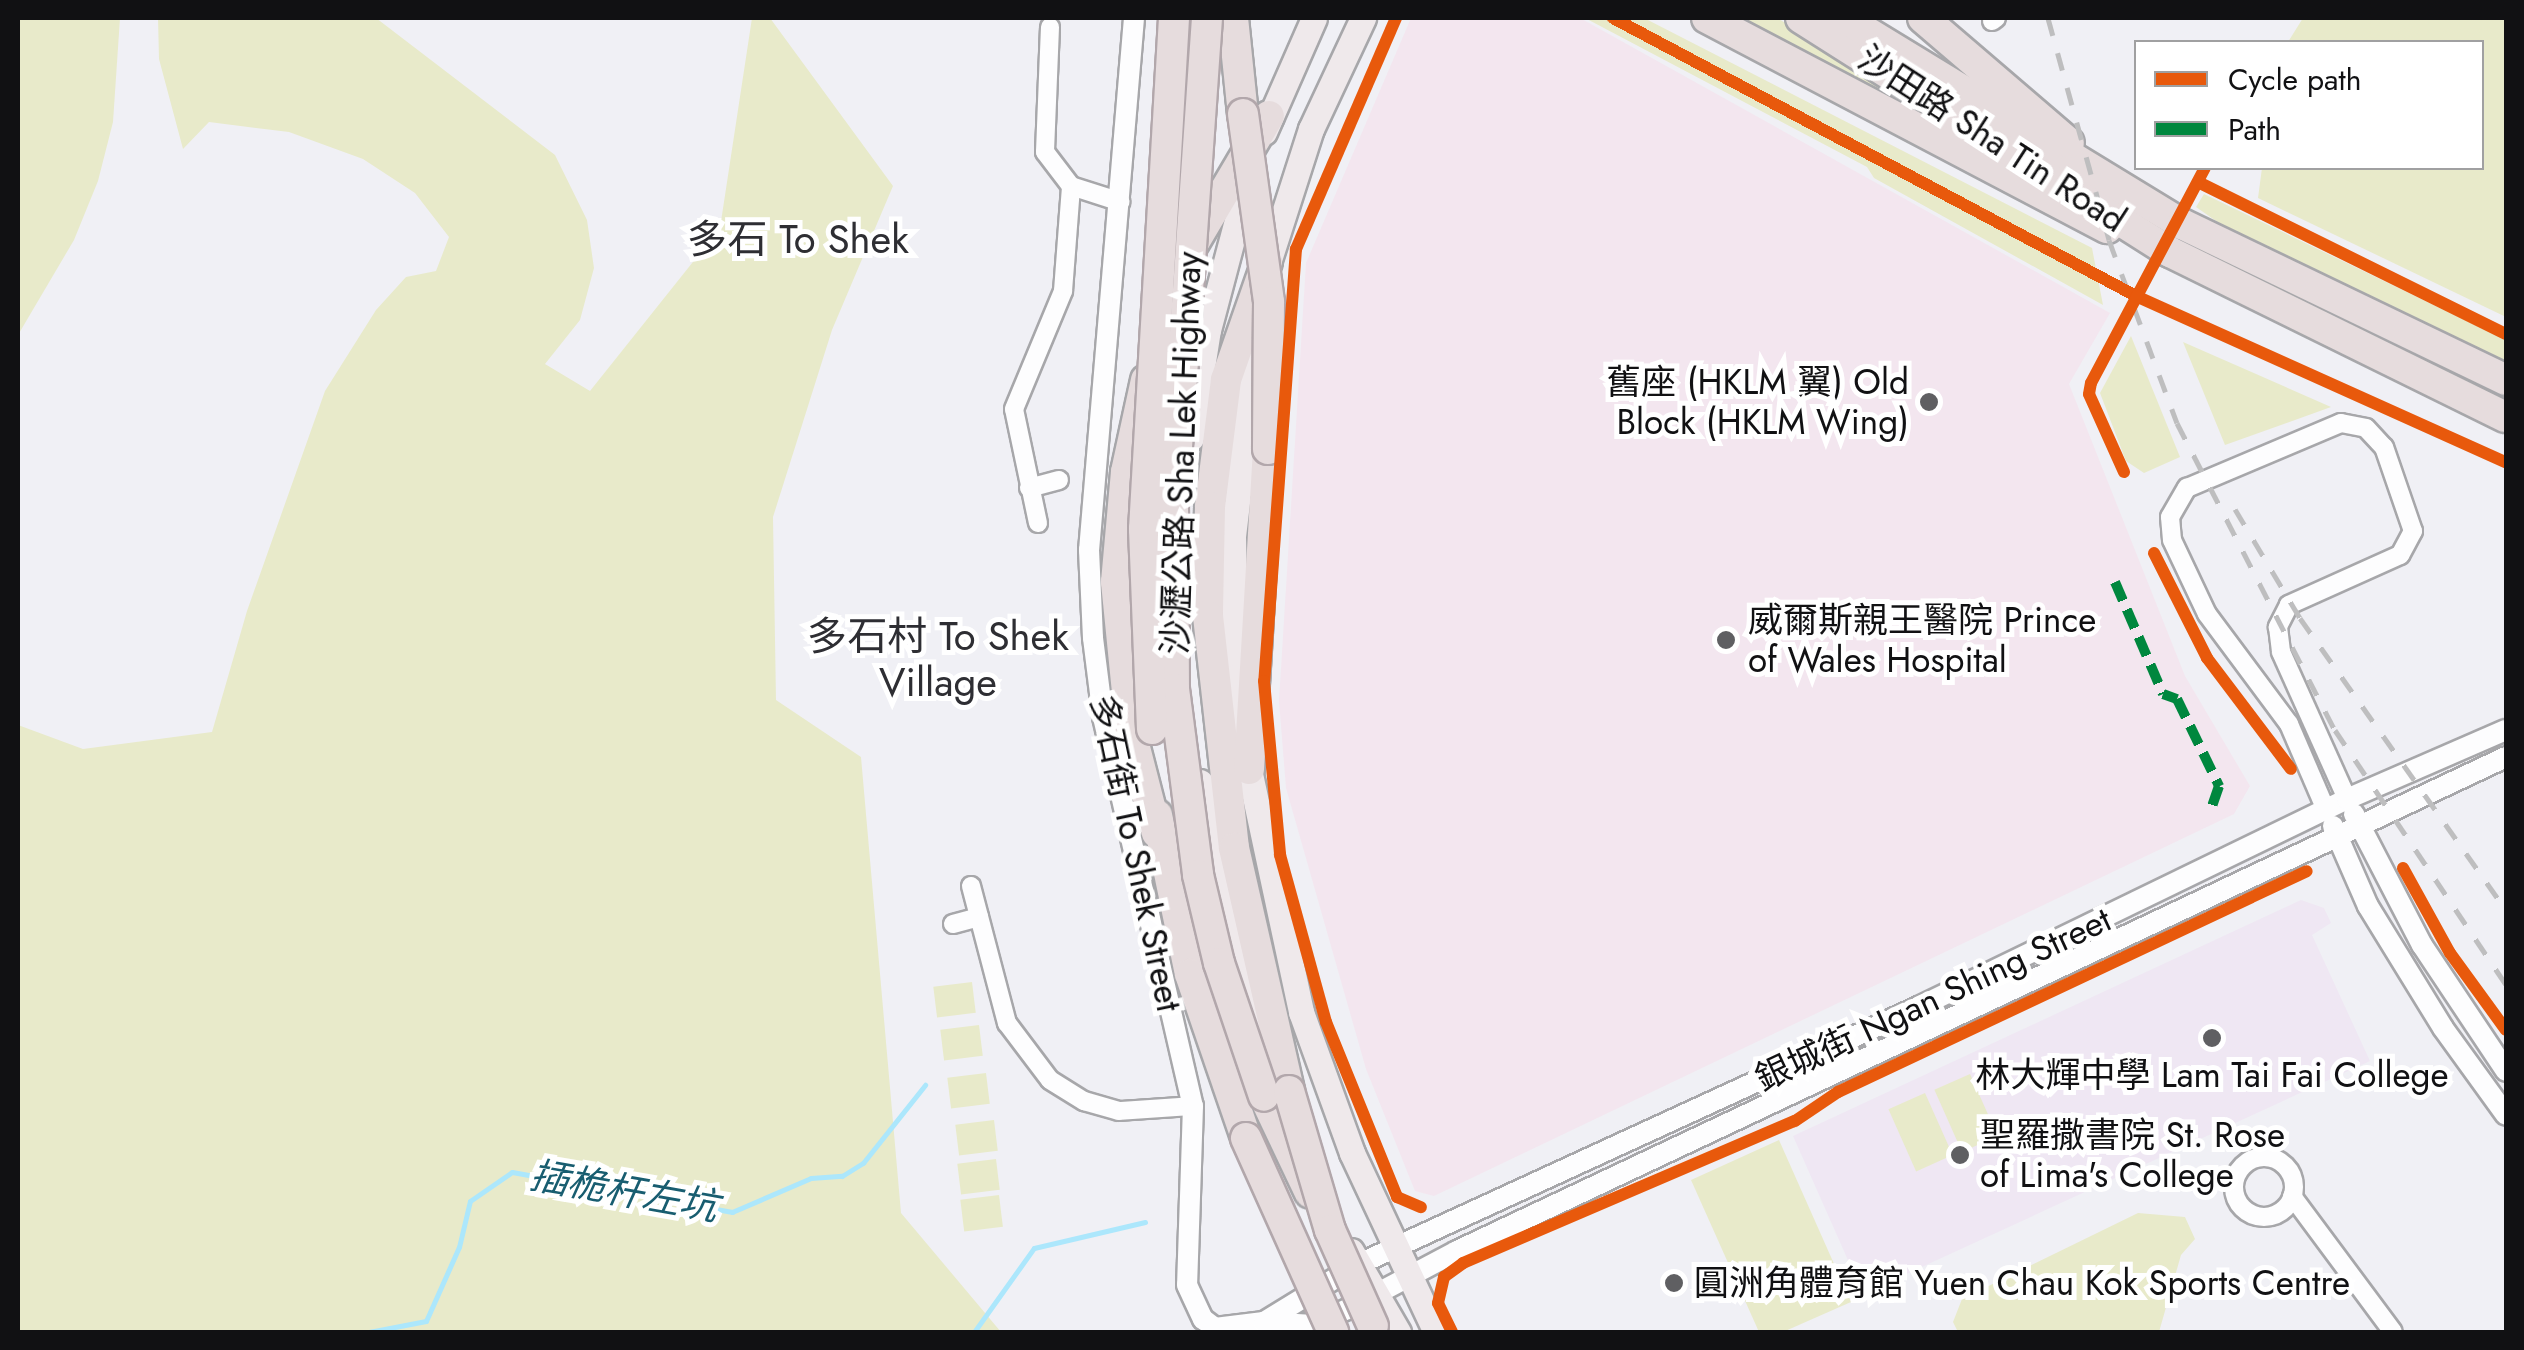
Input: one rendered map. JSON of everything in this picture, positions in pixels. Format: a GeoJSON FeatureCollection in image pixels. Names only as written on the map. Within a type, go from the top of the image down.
{"type":"FeatureCollection","features":[{"type":"Feature","properties":{"kind":"highway","name":"沙瀝公路 Sha Lek Highway"},"geometry":{"type":"LineString","coordinates":[[1174,18],[1144,529],[1157,833],[1190,974],[1228,1091],[1333,1332]]}},
{"type":"Feature","properties":{"kind":"highway","name":"沙瀝公路 Sha Lek Highway"},"geometry":{"type":"LineString","coordinates":[[1207,18],[1172,554],[1184,796],[1233,1012],[1264,1096],[1375,1332]]}},
{"type":"Feature","properties":{"kind":"highway"},"geometry":{"type":"LineString","coordinates":[[1233,18],[1269,302],[1268,449],[1250,769]]}},
{"type":"Feature","properties":{"kind":"highway"},"geometry":{"type":"LineString","coordinates":[[1708,18],[2065,210],[2170,252]]}},
{"type":"Feature","properties":{"kind":"highway","name":"沙田路 Sha Tin Road"},"geometry":{"type":"LineString","coordinates":[[1801,18],[2170,252],[2506,418]]}},
{"type":"Feature","properties":{"kind":"highway","name":"沙田路 Sha Tin Road"},"geometry":{"type":"LineString","coordinates":[[1844,18],[2121,187],[2296,282],[2506,380]]}},
{"type":"Feature","properties":{"kind":"highway"},"geometry":{"type":"LineString","coordinates":[[1923,18],[2121,187]]}},
{"type":"Feature","properties":{"kind":"highway"},"geometry":{"type":"LineString","coordinates":[[1157,833],[1131,732],[1118,648],[1118,536],[1135,420],[1200,224],[1269,116]]}},
{"type":"Feature","properties":{"kind":"highway"},"geometry":{"type":"LineString","coordinates":[[1267,262],[1224,394],[1209,532],[1210,651],[1252,947],[1330,1230]]}},
{"type":"Feature","properties":{"kind":"main road"},"geometry":{"type":"LineString","coordinates":[[1314,18],[1269,116],[1221,274],[1194,408],[1184,529],[1186,658],[1204,806],[1244,978],[1268,1054],[1358,1265],[1379,1292],[1398,1332]]}},
{"type":"Feature","properties":{"kind":"main road"},"geometry":{"type":"LineString","coordinates":[[1363,18],[1311,129],[1267,262],[1233,537],[1236,677],[1250,769],[1300,1012],[1393,1249],[1410,1274],[1436,1332]]}},
{"type":"Feature","properties":{"kind":"street","name":"多石街 To Shek Street"},"geometry":{"type":"LineString","coordinates":[[1134,18],[1089,550],[1102,716],[1194,1106],[1187,1285],[1203,1319],[1234,1332],[1264,1322],[1358,1265]]}},
{"type":"Feature","properties":{"kind":"street"},"geometry":{"type":"LineString","coordinates":[[1050,27],[1042,137],[1053,166],[1071,186],[1121,202]]}},
{"type":"Feature","properties":{"kind":"street"},"geometry":{"type":"LineString","coordinates":[[1038,523],[1014,409],[1063,291],[1071,186]]}},
{"type":"Feature","properties":{"kind":"street"},"geometry":{"type":"LineString","coordinates":[[2506,1071],[2422,946],[2358,825],[2281,652],[2278,627],[2289,605],[2400,556],[2413,531],[2384,447],[2366,428],[2340,423],[2187,488],[2170,517],[2172,540],[2207,614],[2289,724],[2368,906],[2426,1002],[2506,1115]]}},
{"type":"Feature","properties":{"kind":"street"},"geometry":{"type":"LineString","coordinates":[[1029,488],[1059,480]]}},
{"type":"Feature","properties":{"kind":"street","name":"銀城街 Ngan Shing Street"},"geometry":{"type":"LineString","coordinates":[[1358,1265],[1921,1006],[2347,798],[2506,730]]}},
{"type":"Feature","properties":{"kind":"street","name":"銀城街 Ngan Shing Street"},"geometry":{"type":"LineString","coordinates":[[1379,1292],[2506,757]]}},
{"type":"Feature","properties":{"kind":"street"},"geometry":{"type":"LineString","coordinates":[[971,886],[1007,1023],[1050,1080],[1084,1101],[1120,1111],[1194,1106]]}},
{"type":"Feature","properties":{"kind":"street"},"geometry":{"type":"LineString","coordinates":[[953,924],[979,917]]}},
{"type":"Feature","properties":{"kind":"street"},"geometry":{"type":"LineString","coordinates":[[2292,1196],[2393,1332]]}},
{"type":"Feature","properties":{"kind":"street","name":"多石街 To Shek Street"},"geometry":{"type":"LineString","coordinates":[[1264,1322],[1313,1325],[1379,1292]]}},
{"type":"Feature","properties":{"kind":"shaded area","name":"威爾斯親王醫院 Prince of Wales Hospital"},"geometry":{"type":"Polygon","coordinates":[[[1411,18],[1580,18],[2110,313],[2069,384],[2185,676],[2250,786],[2234,814],[1434,1196],[1415,1191],[1366,1069],[1286,788],[1279,701],[1306,263],[1411,18]]]}},
{"type":"Feature","properties":{"kind":"shaded area"},"geometry":{"type":"Polygon","coordinates":[[[2301,900],[2324,908],[2331,923],[2312,935],[2370,1061],[1863,1294],[1793,1136],[2301,900]]]}},
{"type":"Feature","properties":{"kind":"green space"},"geometry":{"type":"Polygon","coordinates":[[[18,18],[120,18],[113,122],[98,181],[74,240],[18,335],[18,18]]]}},
{"type":"Feature","properties":{"kind":"green space"},"geometry":{"type":"Polygon","coordinates":[[[158,18],[376,18],[555,155],[587,220],[594,268],[580,320],[545,364],[590,391],[720,228],[752,18],[770,18],[893,186],[832,330],[773,517],[776,700],[861,757],[901,1213],[1001,1332],[18,1332],[18,725],[83,749],[212,732],[247,611],[325,391],[376,310],[406,277],[436,271],[449,237],[415,193],[363,159],[289,132],[209,122],[183,149],[159,59],[158,18]]]}},
{"type":"Feature","properties":{"kind":"green space"},"geometry":{"type":"Polygon","coordinates":[[[1585,18],[1644,18],[2092,248],[2103,305],[1874,178],[1867,167],[1585,18]]]}},
{"type":"Feature","properties":{"kind":"green space"},"geometry":{"type":"Polygon","coordinates":[[[1740,18],[1777,18],[1919,105],[1900,101],[1740,18]]]}},
{"type":"Feature","properties":{"kind":"green space"},"geometry":{"type":"Polygon","coordinates":[[[2303,18],[2506,18],[2506,317],[2258,198],[2262,170],[2484,170],[2484,40],[2289,40],[2303,18]]]}},
{"type":"Feature","properties":{"kind":"green space"},"geometry":{"type":"Polygon","coordinates":[[[2204,194],[2506,340],[2506,362],[2239,237],[2196,207],[2204,194]]]}},
{"type":"Feature","properties":{"kind":"green space"},"geometry":{"type":"Polygon","coordinates":[[[2131,336],[2180,457],[2144,473],[2126,461],[2100,393],[2131,336]]]}},
{"type":"Feature","properties":{"kind":"green space"},"geometry":{"type":"Polygon","coordinates":[[[2183,342],[2331,407],[2225,445],[2183,342]]]}},
{"type":"Feature","properties":{"kind":"green space"},"geometry":{"type":"Polygon","coordinates":[[[972,982],[976,1013],[937,1018],[933,987],[972,982]]]}},
{"type":"Feature","properties":{"kind":"green space"},"geometry":{"type":"Polygon","coordinates":[[[979,1025],[983,1056],[944,1061],[940,1030],[979,1025]]]}},
{"type":"Feature","properties":{"kind":"green space"},"geometry":{"type":"Polygon","coordinates":[[[986,1073],[990,1104],[951,1109],[947,1078],[986,1073]]]}},
{"type":"Feature","properties":{"kind":"green space"},"geometry":{"type":"Polygon","coordinates":[[[1970,1074],[1998,1136],[1962,1152],[1934,1090],[1970,1074]]]}},
{"type":"Feature","properties":{"kind":"green space"},"geometry":{"type":"Polygon","coordinates":[[[1925,1093],[1953,1155],[1916,1171],[1888,1109],[1925,1093]]]}},
{"type":"Feature","properties":{"kind":"green space"},"geometry":{"type":"Polygon","coordinates":[[[994,1120],[998,1151],[959,1156],[955,1125],[994,1120]]]}},
{"type":"Feature","properties":{"kind":"green space"},"geometry":{"type":"Polygon","coordinates":[[[1779,1140],[1851,1302],[1783,1332],[1759,1332],[1691,1180],[1779,1140]]]}},
{"type":"Feature","properties":{"kind":"green space"},"geometry":{"type":"Polygon","coordinates":[[[996,1159],[1000,1190],[961,1195],[957,1164],[996,1159]]]}},
{"type":"Feature","properties":{"kind":"green space"},"geometry":{"type":"Polygon","coordinates":[[[999,1195],[1003,1227],[964,1232],[960,1200],[999,1195]]]}},
{"type":"Feature","properties":{"kind":"green space"},"geometry":{"type":"Polygon","coordinates":[[[2138,1213],[2185,1217],[2195,1239],[2181,1255],[2159,1332],[1958,1332],[1953,1322],[1962,1299],[2138,1213]]]}},
{"type":"Feature","properties":{"kind":"waterway","name":"插桅杆左坑"},"geometry":{"type":"LineString","coordinates":[[369,1332],[426,1321],[459,1247],[470,1201],[512,1172],[732,1212],[811,1178],[842,1176],[863,1163],[925,1085]]}},
{"type":"Feature","properties":{"kind":"waterway"},"geometry":{"type":"LineString","coordinates":[[974,1332],[1034,1248],[1145,1222]]}},
{"type":"Feature","properties":{"kind":"railway"},"geometry":{"type":"LineString","coordinates":[[2048,18],[2109,240],[2177,423],[2335,730],[2506,984]]}},
{"type":"Feature","properties":{"kind":"railway"},"geometry":{"type":"LineString","coordinates":[[2235,509],[2300,618],[2506,910]]}},
{"type":"Feature","properties":{"kind":"marked path"},"geometry":{"type":"LineString","coordinates":[[2115,582],[2163,694],[2177,699],[2219,786],[2211,809]]}},
{"type":"Feature","properties":{"kind":"cycle path"},"geometry":{"type":"LineString","coordinates":[[1396,18],[1296,249],[1264,681],[1280,855],[1326,1022],[1397,1197],[1421,1207]]}},
{"type":"Feature","properties":{"kind":"cycle path"},"geometry":{"type":"LineString","coordinates":[[1613,18],[2138,297],[2506,462]]}},
{"type":"Feature","properties":{"kind":"cycle path"},"geometry":{"type":"LineString","coordinates":[[2124,472],[2089,394],[2091,383],[2204,170]]}},
{"type":"Feature","properties":{"kind":"cycle path"},"geometry":{"type":"LineString","coordinates":[[2198,182],[2506,334]]}},
{"type":"Feature","properties":{"kind":"cycle path"},"geometry":{"type":"LineString","coordinates":[[2154,553],[2207,658],[2291,769]]}},
{"type":"Feature","properties":{"kind":"cycle path"},"geometry":{"type":"LineString","coordinates":[[2403,868],[2450,953],[2506,1030]]}},
{"type":"Feature","properties":{"kind":"cycle path"},"geometry":{"type":"LineString","coordinates":[[1452,1332],[1438,1303],[1444,1277],[1463,1263],[1795,1121],[1838,1092],[2307,871]]}},
{"type":"Feature","properties":{"kind":"place","name":"舊座 (HKLM 翼) Old Block (HKLM Wing)"},"geometry":{"type":"Point","coordinates":[1929,402]}},
{"type":"Feature","properties":{"kind":"place","name":"威爾斯親王醫院 Prince of Wales Hospital"},"geometry":{"type":"Point","coordinates":[1726,640]}},
{"type":"Feature","properties":{"kind":"place","name":"林大輝中學 Lam Tai Fai College"},"geometry":{"type":"Point","coordinates":[2212,1038]}},
{"type":"Feature","properties":{"kind":"place","name":"聖羅撒書院 St. Rose of Lima's College"},"geometry":{"type":"Point","coordinates":[1960,1155]}},
{"type":"Feature","properties":{"kind":"place","name":"圓洲角體育館 Yuen Chau Kok Sports Centre"},"geometry":{"type":"Point","coordinates":[1674,1283]}},
{"type":"Feature","properties":{"kind":"district","name":"多石 To Shek"},"geometry":{"type":"Point","coordinates":[798,239]}},
{"type":"Feature","properties":{"kind":"district","name":"多石村 To Shek Village"},"geometry":{"type":"Point","coordinates":[938,659]}}]}
